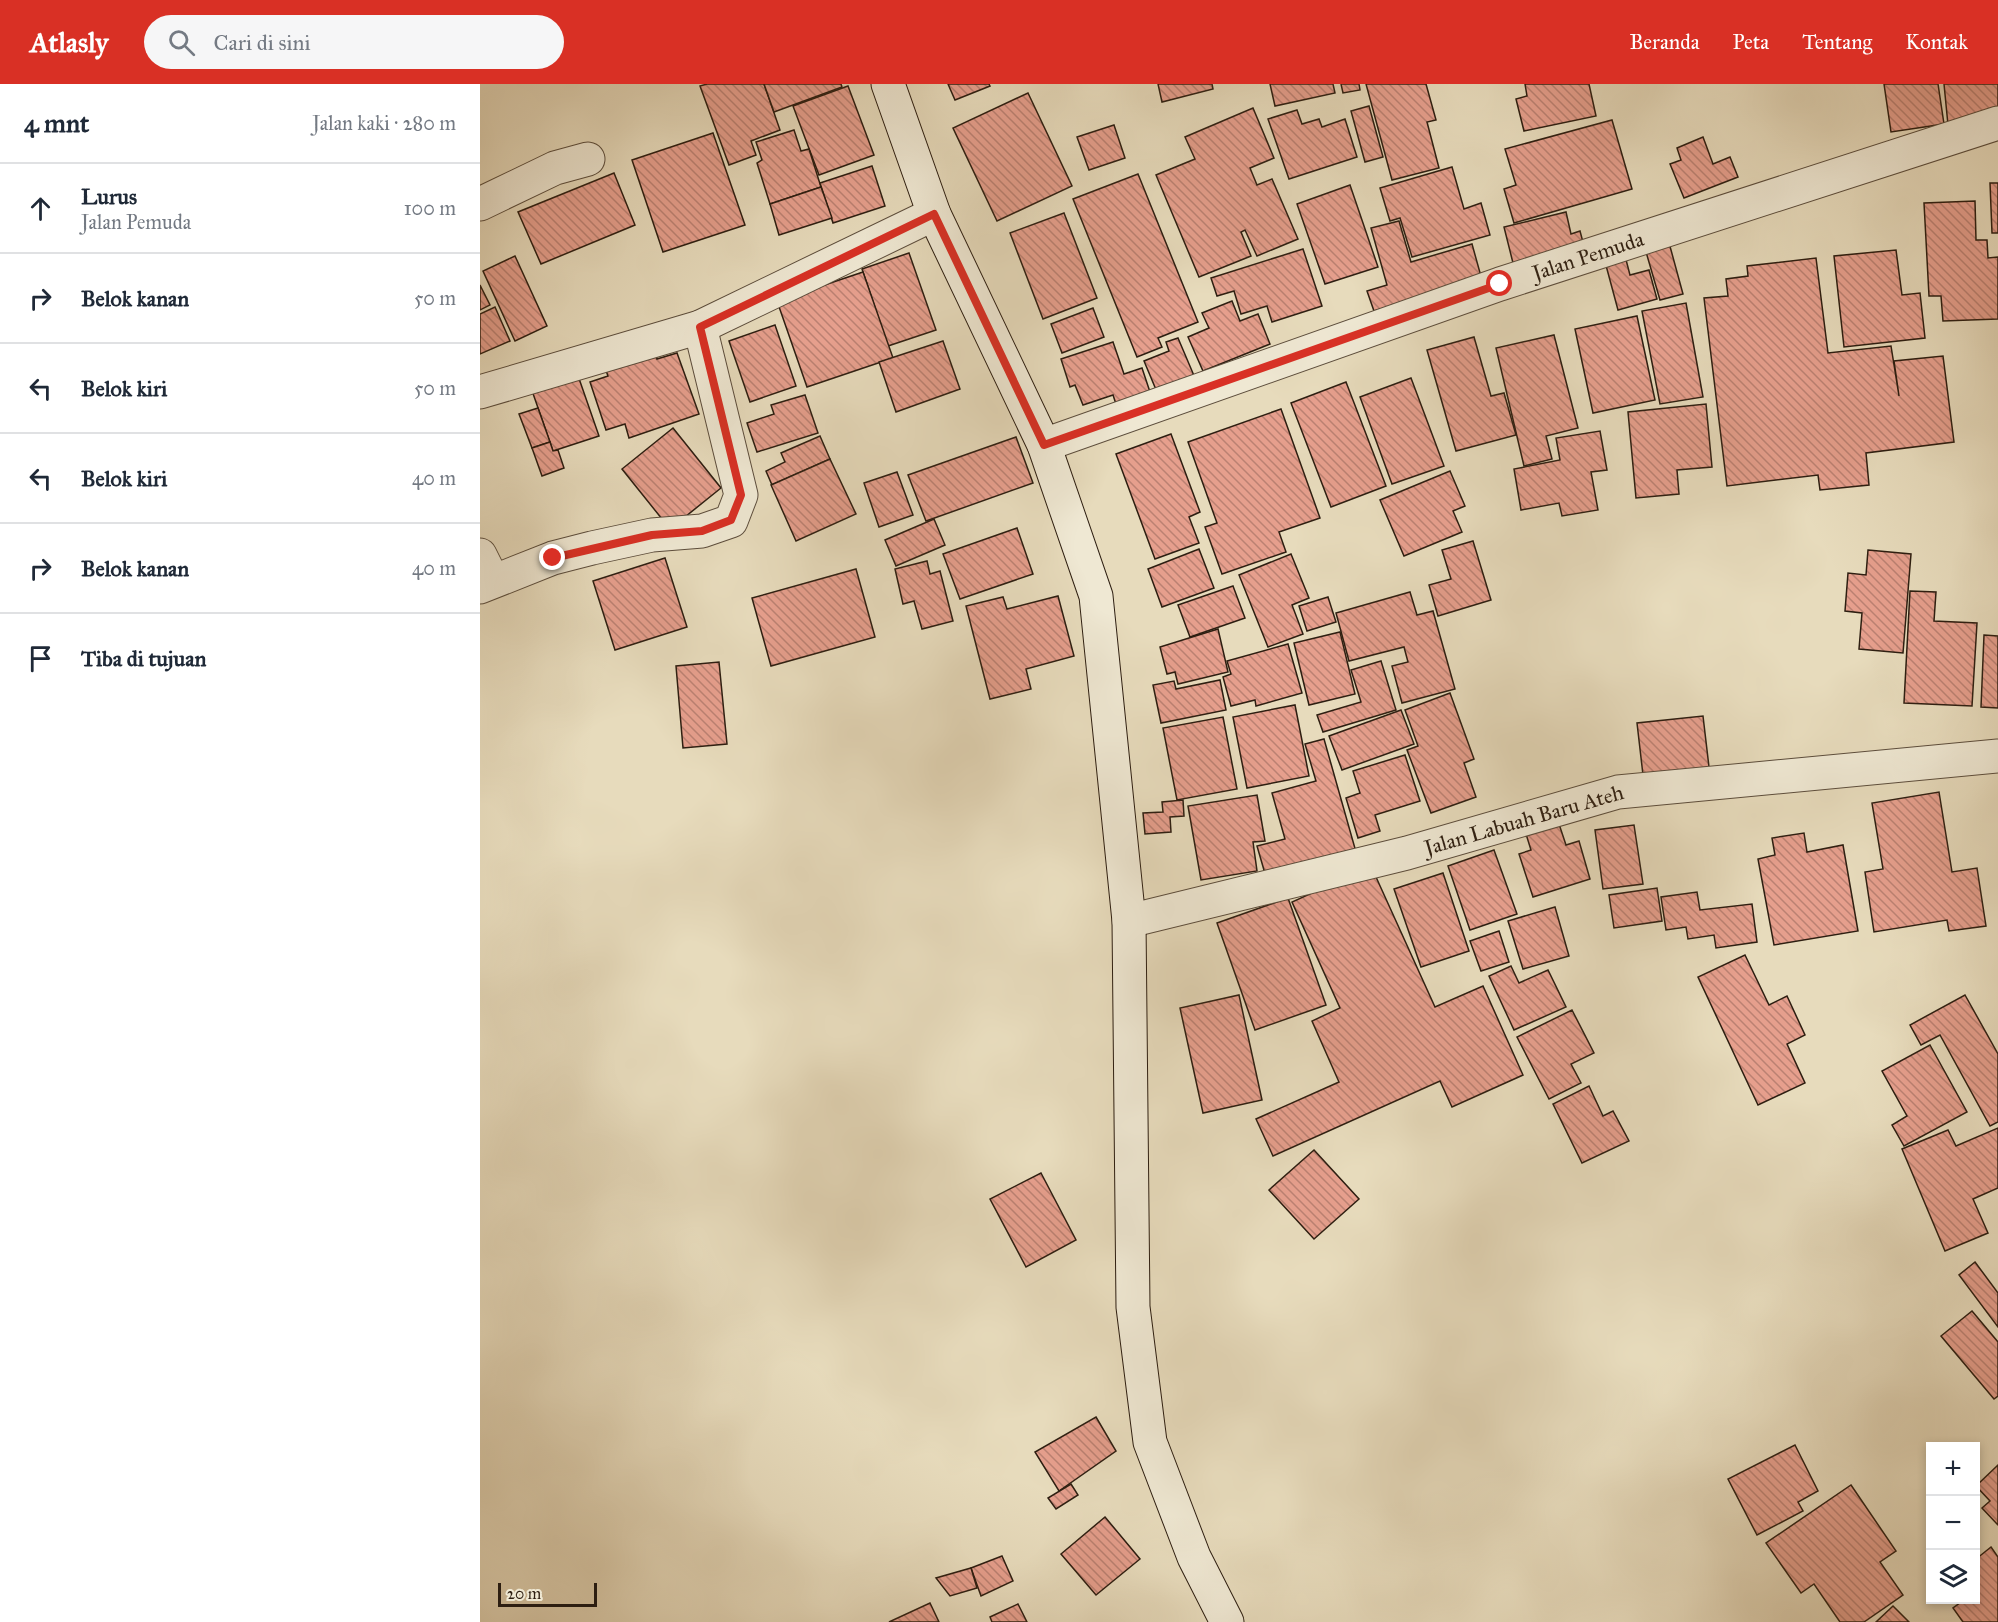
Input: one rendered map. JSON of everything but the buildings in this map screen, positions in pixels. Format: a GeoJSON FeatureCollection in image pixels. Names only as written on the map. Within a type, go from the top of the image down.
{"type":"FeatureCollection","features":[{"type":"Feature","properties":{"kind":"street"},"geometry":{"type":"LineString","coordinates":[[888,84],[934,214],[1044,445],[1096,596],[1129,921],[1133,1307],[1150,1442],[1194,1557],[1227,1622]]}},
{"type":"Feature","properties":{"kind":"street","name":"Jalan Pemuda"},"geometry":{"type":"LineString","coordinates":[[1044,445],[1500,284],[1998,123]]}},
{"type":"Feature","properties":{"kind":"street"},"geometry":{"type":"LineString","coordinates":[[480,204],[555,168],[588,159]]}},
{"type":"Feature","properties":{"kind":"street"},"geometry":{"type":"LineString","coordinates":[[480,392],[700,327],[934,214]]}},
{"type":"Feature","properties":{"kind":"street"},"geometry":{"type":"LineString","coordinates":[[484,574],[652,535],[702,531],[731,520],[741,495],[700,327]]}},
{"type":"Feature","properties":{"kind":"street","name":"Jalan Labuah Baru Ateh"},"geometry":{"type":"LineString","coordinates":[[1129,921],[1407,853],[1618,792],[1998,756]]}},
{"type":"Feature","properties":{"kind":"route"},"geometry":{"type":"LineString","coordinates":[[553,558],[652,535],[702,531],[731,520],[741,495],[700,327],[934,214],[1044,445],[1500,284]]}}]}
